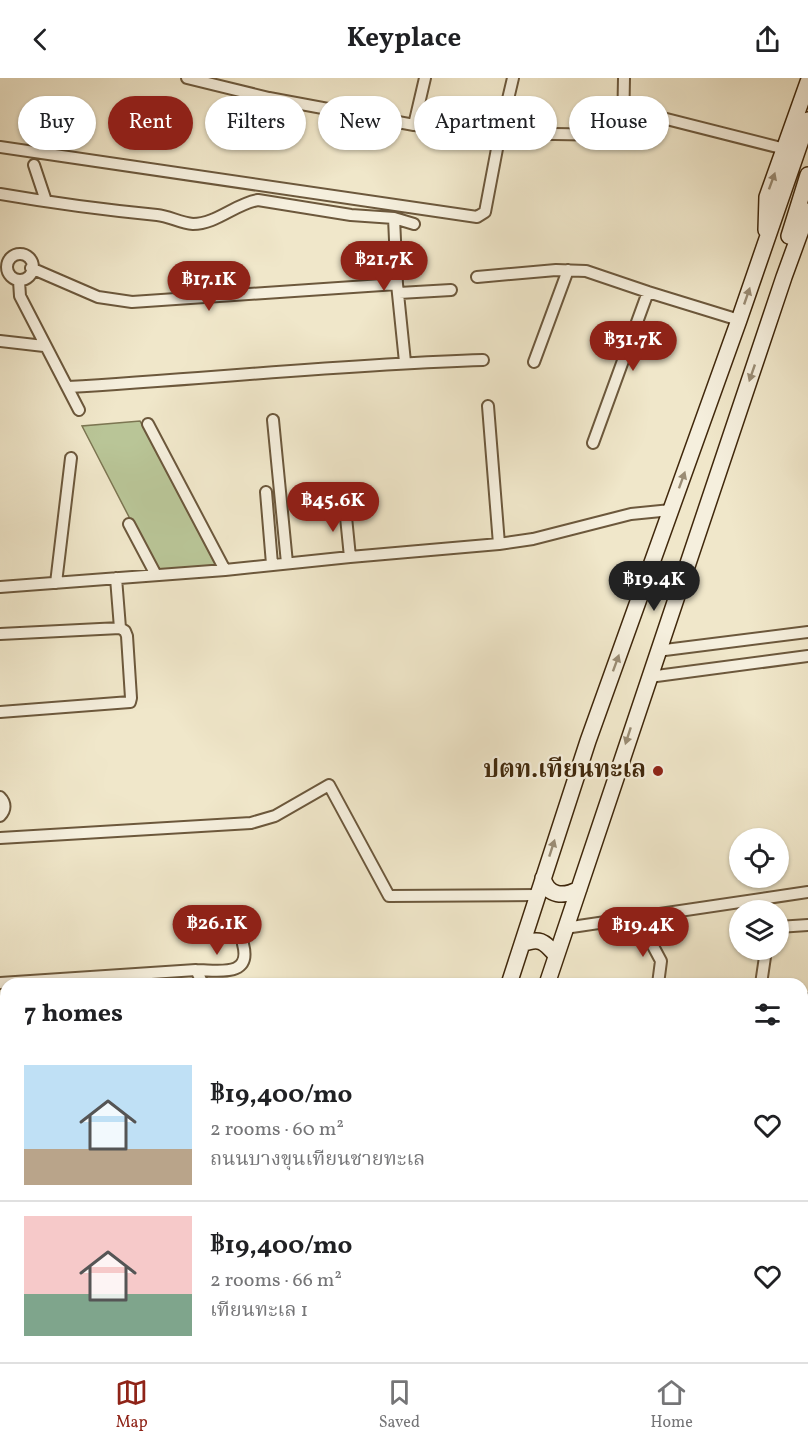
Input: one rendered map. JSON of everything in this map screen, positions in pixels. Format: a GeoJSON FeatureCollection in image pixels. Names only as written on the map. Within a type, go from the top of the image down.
{"type":"FeatureCollection","features":[{"type":"Feature","properties":{"kind":"main road"},"geometry":{"type":"LineString","coordinates":[[767,239],[767,197],[808,82]]}},
{"type":"Feature","properties":{"kind":"main road"},"geometry":{"type":"LineString","coordinates":[[511,978],[588,741],[808,120]]}},
{"type":"Feature","properties":{"kind":"main road"},"geometry":{"type":"LineString","coordinates":[[784,277],[786,246],[808,175]]}},
{"type":"Feature","properties":{"kind":"main road"},"geometry":{"type":"LineString","coordinates":[[549,978],[657,651],[808,211]]}},
{"type":"Feature","properties":{"kind":"main road"},"geometry":{"type":"LineString","coordinates":[[543,878],[545,887],[552,892],[569,894],[579,888]]}},
{"type":"Feature","properties":{"kind":"main road"},"geometry":{"type":"LineString","coordinates":[[522,944],[539,940],[547,945],[556,956]]}},
{"type":"Feature","properties":{"kind":"street"},"geometry":{"type":"LineString","coordinates":[[187,78],[269,98],[414,125]]}},
{"type":"Feature","properties":{"kind":"street"},"geometry":{"type":"LineString","coordinates":[[421,96],[425,78]]}},
{"type":"Feature","properties":{"kind":"street"},"geometry":{"type":"LineString","coordinates":[[509,96],[513,78]]}},
{"type":"Feature","properties":{"kind":"street"},"geometry":{"type":"LineString","coordinates":[[623,96],[624,78]]}},
{"type":"Feature","properties":{"kind":"street"},"geometry":{"type":"LineString","coordinates":[[669,120],[784,149]]}},
{"type":"Feature","properties":{"kind":"street"},"geometry":{"type":"LineString","coordinates":[[0,147],[472,217],[486,212],[497,150]]}},
{"type":"Feature","properties":{"kind":"street"},"geometry":{"type":"LineString","coordinates":[[34,165],[46,201]]}},
{"type":"Feature","properties":{"kind":"street"},"geometry":{"type":"LineString","coordinates":[[0,194],[161,215],[193,224],[216,218],[247,202],[258,200],[351,215],[394,219],[414,224]]}},
{"type":"Feature","properties":{"kind":"street"},"geometry":{"type":"LineString","coordinates":[[394,219],[405,362]]}},
{"type":"Feature","properties":{"kind":"street"},"geometry":{"type":"LineString","coordinates":[[23,254],[32,263],[33,268],[31,268],[32,273],[29,277],[19,281],[10,276],[4,262],[15,255],[23,254]]}},
{"type":"Feature","properties":{"kind":"street"},"geometry":{"type":"LineString","coordinates":[[31,268],[98,297],[132,302],[398,288],[451,290]]}},
{"type":"Feature","properties":{"kind":"street"},"geometry":{"type":"LineString","coordinates":[[477,277],[568,270],[586,271],[739,320]]}},
{"type":"Feature","properties":{"kind":"street"},"geometry":{"type":"LineString","coordinates":[[534,362],[568,270]]}},
{"type":"Feature","properties":{"kind":"street"},"geometry":{"type":"LineString","coordinates":[[19,281],[20,296],[79,410]]}},
{"type":"Feature","properties":{"kind":"street"},"geometry":{"type":"LineString","coordinates":[[593,443],[648,292]]}},
{"type":"Feature","properties":{"kind":"street"},"geometry":{"type":"LineString","coordinates":[[0,341],[44,346]]}},
{"type":"Feature","properties":{"kind":"street"},"geometry":{"type":"LineString","coordinates":[[68,387],[405,362],[483,360]]}},
{"type":"Feature","properties":{"kind":"street"},"geometry":{"type":"LineString","coordinates":[[488,406],[499,544]]}},
{"type":"Feature","properties":{"kind":"street"},"geometry":{"type":"LineString","coordinates":[[273,420],[287,563]]}},
{"type":"Feature","properties":{"kind":"street"},"geometry":{"type":"LineString","coordinates":[[148,424],[225,570]]}},
{"type":"Feature","properties":{"kind":"street"},"geometry":{"type":"LineString","coordinates":[[56,583],[71,458]]}},
{"type":"Feature","properties":{"kind":"street"},"geometry":{"type":"LineString","coordinates":[[266,492],[272,564]]}},
{"type":"Feature","properties":{"kind":"street"},"geometry":{"type":"LineString","coordinates":[[345,507],[350,557]]}},
{"type":"Feature","properties":{"kind":"street"},"geometry":{"type":"LineString","coordinates":[[0,587],[225,570],[499,544],[533,539],[632,514],[671,510]]}},
{"type":"Feature","properties":{"kind":"street"},"geometry":{"type":"LineString","coordinates":[[129,524],[156,575]]}},
{"type":"Feature","properties":{"kind":"street"},"geometry":{"type":"LineString","coordinates":[[116,578],[120,628]]}},
{"type":"Feature","properties":{"kind":"street"},"geometry":{"type":"LineString","coordinates":[[0,634],[120,628],[127,636],[131,698],[130,702],[0,712]]}},
{"type":"Feature","properties":{"kind":"street"},"geometry":{"type":"LineString","coordinates":[[657,651],[808,632]]}},
{"type":"Feature","properties":{"kind":"street"},"geometry":{"type":"LineString","coordinates":[[649,677],[808,656]]}},
{"type":"Feature","properties":{"kind":"street"},"geometry":{"type":"LineString","coordinates":[[0,838],[250,823],[275,816],[329,785],[389,896],[538,895]]}},
{"type":"Feature","properties":{"kind":"street"},"geometry":{"type":"LineString","coordinates":[[0,797],[5,805],[0,816]]}},
{"type":"Feature","properties":{"kind":"street"},"geometry":{"type":"LineString","coordinates":[[565,928],[808,892]]}},
{"type":"Feature","properties":{"kind":"street"},"geometry":{"type":"LineString","coordinates":[[789,926],[808,925]]}},
{"type":"Feature","properties":{"kind":"street"},"geometry":{"type":"LineString","coordinates":[[645,931],[661,961],[659,978]]}},
{"type":"Feature","properties":{"kind":"street"},"geometry":{"type":"LineString","coordinates":[[125,978],[196,970],[235,969],[242,965],[246,956],[243,944]]}},
{"type":"Feature","properties":{"kind":"street"},"geometry":{"type":"LineString","coordinates":[[762,978],[765,960]]}},
{"type":"Feature","properties":{"kind":"street"},"geometry":{"type":"LineString","coordinates":[[196,970],[199,978]]}},
{"type":"Feature","properties":{"kind":"green space"},"geometry":{"type":"Polygon","coordinates":[[[140,421],[216,565],[157,571],[82,426],[140,421]]]}},
{"type":"Feature","properties":{"kind":"place","name":"ปตท.เทียนทะเล"},"geometry":{"type":"Point","coordinates":[658,771]}}]}
